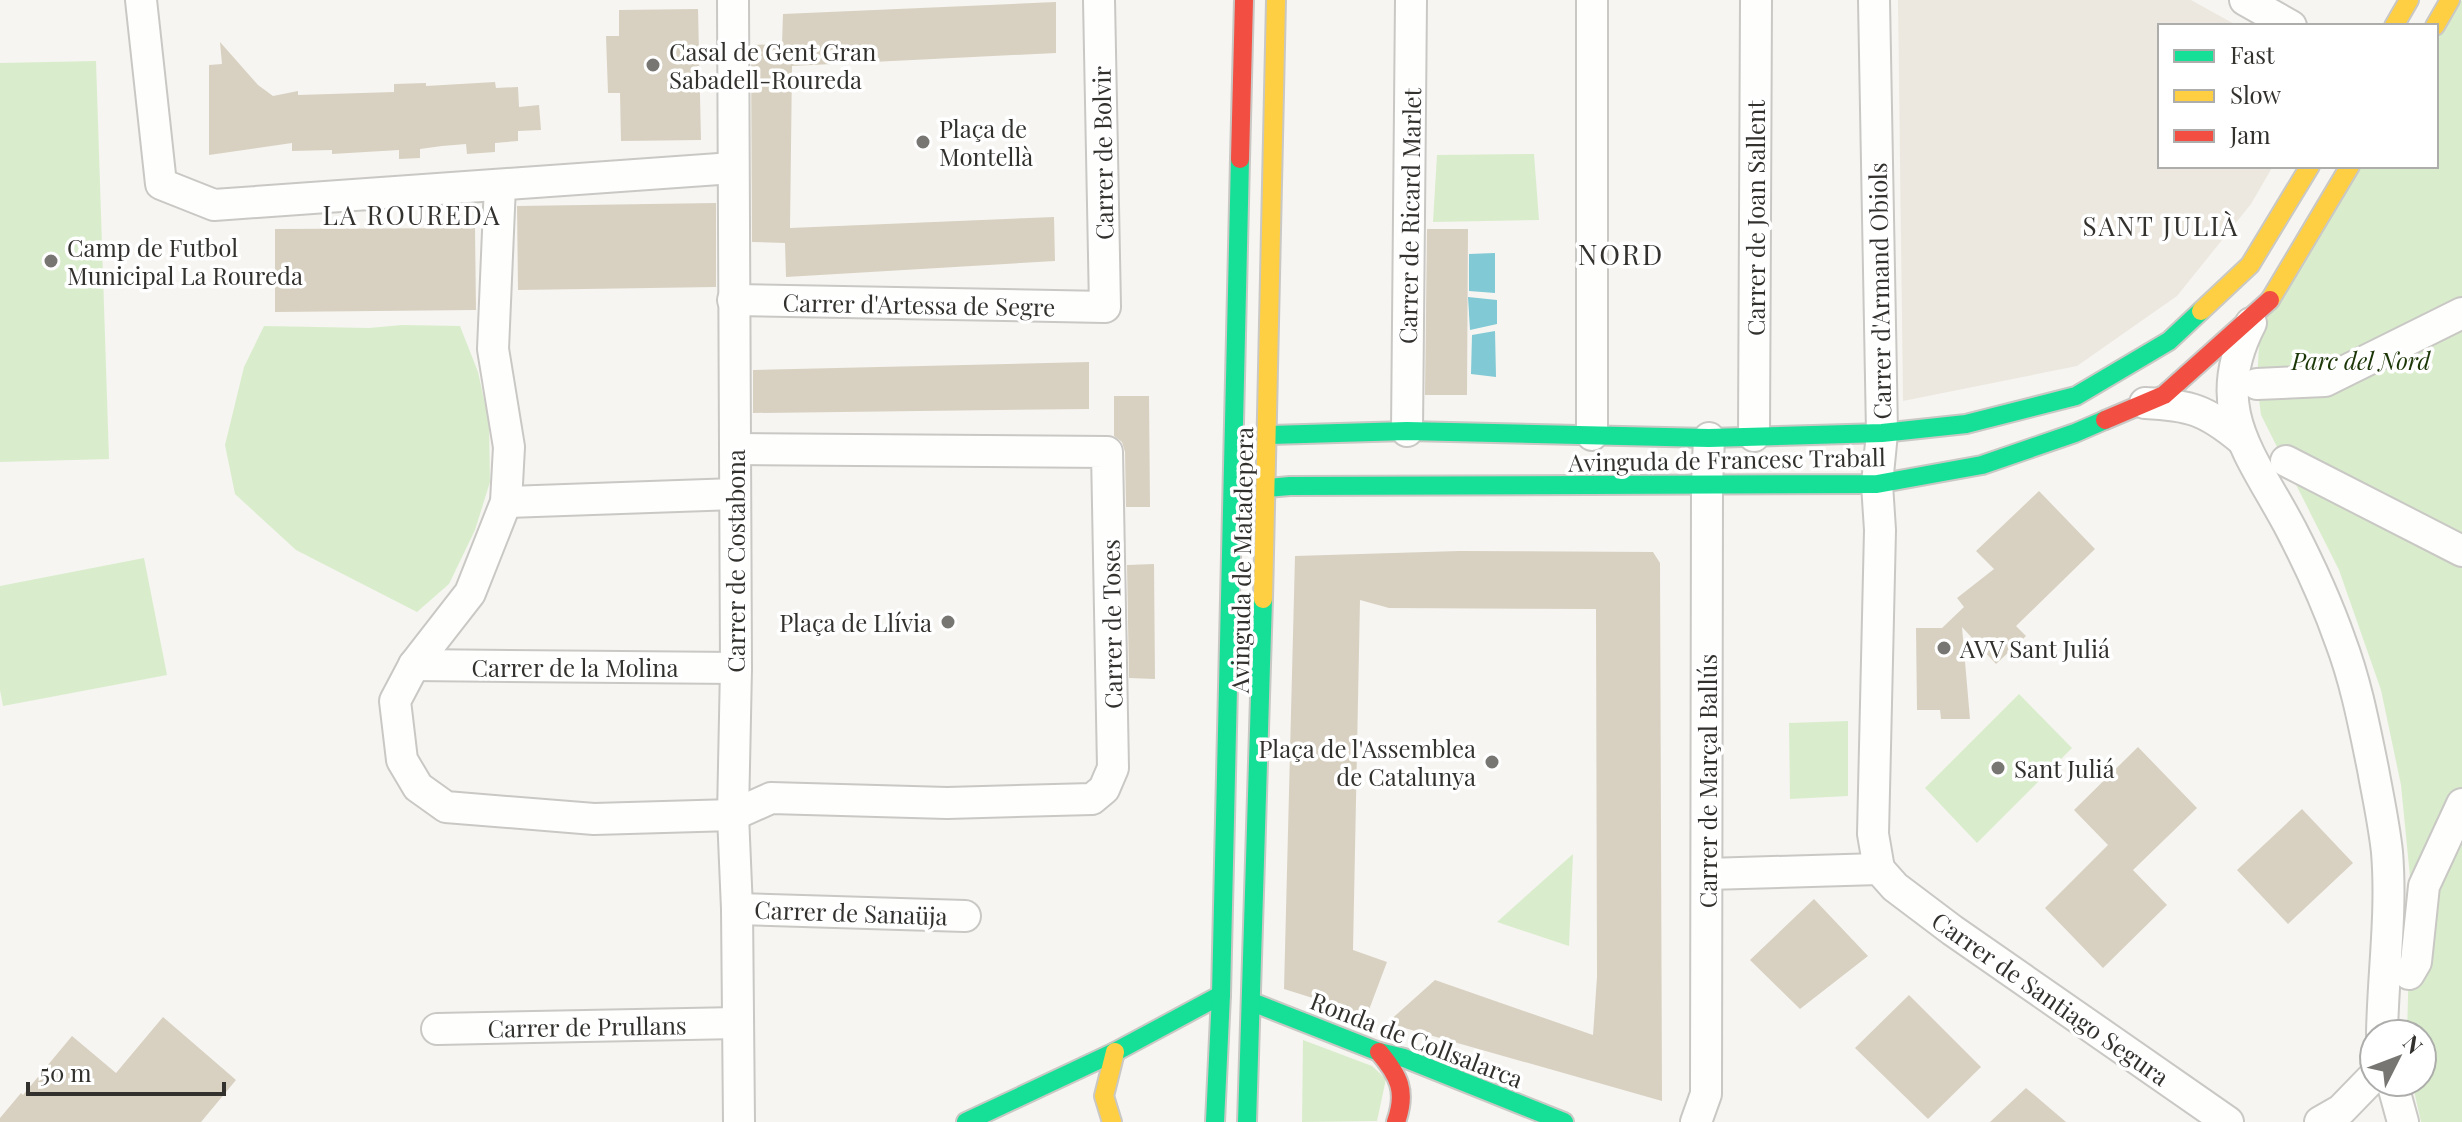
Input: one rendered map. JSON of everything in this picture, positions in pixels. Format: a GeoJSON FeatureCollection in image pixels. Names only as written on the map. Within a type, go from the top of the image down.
{"type":"FeatureCollection","features":[{"type":"Feature","properties":{"kind":"street"},"geometry":{"type":"LineString","coordinates":[[141,0],[161,184],[214,205],[733,168]]}},
{"type":"Feature","properties":{"kind":"street","name":"Carrer de Costabona"},"geometry":{"type":"LineString","coordinates":[[733,0],[736,668],[733,815],[739,1122]]}},
{"type":"Feature","properties":{"kind":"street","name":"Carrer de Bolvir"},"geometry":{"type":"LineString","coordinates":[[1099,0],[1105,307]]}},
{"type":"Feature","properties":{"kind":"street","name":"Avinguda de Matadepera"},"geometry":{"type":"LineString","coordinates":[[1215,1122],[1221,995],[1244,0]]}},
{"type":"Feature","properties":{"kind":"street","name":"Avinguda de Matadepera"},"geometry":{"type":"LineString","coordinates":[[1247,1122],[1267,488],[1276,0]]}},
{"type":"Feature","properties":{"kind":"street","name":"Carrer de Ricard Marlet"},"geometry":{"type":"LineString","coordinates":[[1407,431],[1411,0]]}},
{"type":"Feature","properties":{"kind":"street"},"geometry":{"type":"LineString","coordinates":[[1592,0],[1592,435]]}},
{"type":"Feature","properties":{"kind":"street","name":"Carrer de Joan Sallent"},"geometry":{"type":"LineString","coordinates":[[1754,436],[1756,0]]}},
{"type":"Feature","properties":{"kind":"street","name":"Carrer d'Armand Obiols"},"geometry":{"type":"LineString","coordinates":[[1874,0],[1882,433],[1877,484],[1880,530],[1873,834],[1879,869]]}},
{"type":"Feature","properties":{"kind":"street"},"geometry":{"type":"LineString","coordinates":[[2245,0],[2287,24]]}},
{"type":"Feature","properties":{"kind":"street"},"geometry":{"type":"LineString","coordinates":[[2395,24],[2409,0]]}},
{"type":"Feature","properties":{"kind":"street"},"geometry":{"type":"LineString","coordinates":[[2436,24],[2450,0]]}},
{"type":"Feature","properties":{"kind":"street","name":"Avinguda de Francesc Traball"},"geometry":{"type":"LineString","coordinates":[[1268,435],[1407,431],[1709,438],[1882,433],[1966,424],[2076,396],[2169,341],[2250,265],[2309,168]]}},
{"type":"Feature","properties":{"kind":"street","name":"Avinguda de Francesc Traball"},"geometry":{"type":"LineString","coordinates":[[1267,488],[1877,484],[1982,465],[2075,433],[2164,395],[2270,300],[2349,168]]}},
{"type":"Feature","properties":{"kind":"street"},"geometry":{"type":"LineString","coordinates":[[500,185],[493,349],[509,447],[506,502],[470,593],[414,665],[395,701],[402,760],[418,787],[446,807],[594,819],[733,815]]}},
{"type":"Feature","properties":{"kind":"street","name":"Carrer d'Artessa de Segre"},"geometry":{"type":"LineString","coordinates":[[733,300],[1105,307]]}},
{"type":"Feature","properties":{"kind":"street"},"geometry":{"type":"LineString","coordinates":[[2258,310],[2241,342],[2233,372],[2234,415],[2241,439],[2292,532],[2340,639],[2361,711],[2387,854],[2388,922],[2383,1018]]}},
{"type":"Feature","properties":{"kind":"street"},"geometry":{"type":"LineString","coordinates":[[2257,384],[2325,381],[2462,313]]}},
{"type":"Feature","properties":{"kind":"street"},"geometry":{"type":"LineString","coordinates":[[2145,403],[2181,405],[2201,411],[2217,419],[2241,439]]}},
{"type":"Feature","properties":{"kind":"street","name":"Carrer de Marçal Ballús"},"geometry":{"type":"LineString","coordinates":[[1696,1122],[1706,1094],[1709,438]]}},
{"type":"Feature","properties":{"kind":"street","name":"Carrer de Toses"},"geometry":{"type":"LineString","coordinates":[[733,815],[771,798],[947,803],[1092,799],[1104,789],[1113,768],[1107,452],[735,449]]}},
{"type":"Feature","properties":{"kind":"street"},"geometry":{"type":"LineString","coordinates":[[2286,461],[2462,551]]}},
{"type":"Feature","properties":{"kind":"street"},"geometry":{"type":"LineString","coordinates":[[506,502],[735,494]]}},
{"type":"Feature","properties":{"kind":"street","name":"Carrer de la Molina"},"geometry":{"type":"LineString","coordinates":[[414,665],[736,668]]}},
{"type":"Feature","properties":{"kind":"street"},"geometry":{"type":"LineString","coordinates":[[2409,974],[2416,962],[2424,886],[2462,804]]}},
{"type":"Feature","properties":{"kind":"street"},"geometry":{"type":"LineString","coordinates":[[1707,874],[1879,869]]}},
{"type":"Feature","properties":{"kind":"street","name":"Carrer de Santiago Segura"},"geometry":{"type":"LineString","coordinates":[[1879,869],[1895,887],[1952,930],[2228,1122]]}},
{"type":"Feature","properties":{"kind":"street","name":"Carrer de Sanaüja"},"geometry":{"type":"LineString","coordinates":[[737,909],[965,916]]}},
{"type":"Feature","properties":{"kind":"street"},"geometry":{"type":"LineString","coordinates":[[966,1122],[1115,1052],[1221,995],[1252,1002]]}},
{"type":"Feature","properties":{"kind":"street","name":"Ronda de Collsalarca"},"geometry":{"type":"LineString","coordinates":[[1252,1002],[1564,1122]]}},
{"type":"Feature","properties":{"kind":"street","name":"Carrer de Prullans"},"geometry":{"type":"LineString","coordinates":[[437,1029],[738,1023]]}},
{"type":"Feature","properties":{"kind":"street"},"geometry":{"type":"LineString","coordinates":[[1112,1122],[1104,1096],[1115,1052]]}},
{"type":"Feature","properties":{"kind":"street"},"geometry":{"type":"LineString","coordinates":[[1379,1052],[1396,1072],[1402,1092],[1402,1107],[1396,1122]]}},
{"type":"Feature","properties":{"kind":"street"},"geometry":{"type":"LineString","coordinates":[[2320,1122],[2341,1110],[2358,1092]]}},
{"type":"Feature","properties":{"kind":"street"},"geometry":{"type":"LineString","coordinates":[[2396,1098],[2403,1122]]}},
{"type":"Feature","properties":{"kind":"shaded area"},"geometry":{"type":"Polygon","coordinates":[[[1898,0],[2191,0],[2234,24],[2158,24],[2158,168],[2272,168],[2251,204],[2177,296],[2077,366],[1903,401],[1898,0]]]}},
{"type":"Feature","properties":{"kind":"green space","name":"Parc del Nord"},"geometry":{"type":"Polygon","coordinates":[[[2462,0],[2462,1122],[2421,1122],[2416,1098],[2438,1098],[2438,1018],[2407,1018],[2411,887],[2401,785],[2381,690],[2339,570],[2261,415],[2257,384],[2259,345],[2270,300],[2349,168],[2438,168],[2438,24],[2462,0]]]}},
{"type":"Feature","properties":{"kind":"green space","name":"Camp de Futbol Municipal La Roureda"},"geometry":{"type":"Polygon","coordinates":[[[96,61],[109,459],[0,462],[0,63],[96,61]]]}},
{"type":"Feature","properties":{"kind":"green space"},"geometry":{"type":"Polygon","coordinates":[[[1534,154],[1539,220],[1433,222],[1437,155],[1534,154]]]}},
{"type":"Feature","properties":{"kind":"green space"},"geometry":{"type":"Polygon","coordinates":[[[264,326],[369,328],[460,326],[478,372],[489,422],[490,482],[475,530],[449,584],[417,612],[296,550],[235,494],[225,445],[244,367],[264,326]]]}},
{"type":"Feature","properties":{"kind":"green space"},"geometry":{"type":"Polygon","coordinates":[[[144,558],[167,675],[3,706],[0,690],[0,586],[144,558]]]}},
{"type":"Feature","properties":{"kind":"green space","name":"Sant Juliá"},"geometry":{"type":"Polygon","coordinates":[[[2019,694],[2072,748],[1977,843],[1925,788],[2019,694]]]}},
{"type":"Feature","properties":{"kind":"green space"},"geometry":{"type":"Polygon","coordinates":[[[1848,721],[1848,796],[1790,799],[1789,723],[1848,721]]]}},
{"type":"Feature","properties":{"kind":"green space"},"geometry":{"type":"Polygon","coordinates":[[[1573,854],[1569,946],[1497,922],[1573,854]]]}},
{"type":"Feature","properties":{"kind":"green space"},"geometry":{"type":"Polygon","coordinates":[[[1303,1040],[1372,1066],[1386,1079],[1377,1121],[1302,1122],[1303,1040]]]}},
{"type":"Feature","properties":{"kind":"water"},"geometry":{"type":"Polygon","coordinates":[[[1495,253],[1495,293],[1469,291],[1469,254],[1495,253]]]}},
{"type":"Feature","properties":{"kind":"water"},"geometry":{"type":"Polygon","coordinates":[[[1468,297],[1497,300],[1497,324],[1470,330],[1468,297]]]}},
{"type":"Feature","properties":{"kind":"water"},"geometry":{"type":"Polygon","coordinates":[[[1495,331],[1496,377],[1471,374],[1472,335],[1495,331]]]}},
{"type":"Feature","properties":{"kind":"building"},"geometry":{"type":"Polygon","coordinates":[[[1056,2],[1056,53],[792,66],[790,228],[1054,217],[1055,261],[786,277],[785,243],[752,242],[751,45],[782,44],[783,14],[1056,2]]]}},
{"type":"Feature","properties":{"kind":"building","name":"Casal de Gent Gran Sabadell-Roureda"},"geometry":{"type":"Polygon","coordinates":[[[698,9],[701,140],[621,141],[620,93],[608,93],[606,36],[619,36],[619,10],[698,9]]]}},
{"type":"Feature","properties":{"kind":"building"},"geometry":{"type":"Polygon","coordinates":[[[220,42],[258,85],[273,96],[298,91],[298,95],[394,92],[394,84],[426,83],[426,86],[495,82],[496,88],[518,87],[519,107],[539,105],[541,130],[518,131],[518,141],[495,143],[495,152],[467,154],[466,144],[420,149],[420,158],[399,159],[399,150],[332,154],[332,150],[292,151],[292,143],[209,155],[209,65],[222,64],[220,42]]]}},
{"type":"Feature","properties":{"kind":"building"},"geometry":{"type":"Polygon","coordinates":[[[716,203],[716,287],[518,290],[517,206],[716,203]]]}},
{"type":"Feature","properties":{"kind":"building"},"geometry":{"type":"Polygon","coordinates":[[[475,228],[476,310],[275,312],[275,229],[475,228]]]}},
{"type":"Feature","properties":{"kind":"building"},"geometry":{"type":"Polygon","coordinates":[[[1427,229],[1468,229],[1467,395],[1425,395],[1427,229]]]}},
{"type":"Feature","properties":{"kind":"building"},"geometry":{"type":"Polygon","coordinates":[[[1089,362],[1089,409],[753,413],[753,370],[1089,362]]]}},
{"type":"Feature","properties":{"kind":"building"},"geometry":{"type":"Polygon","coordinates":[[[1114,396],[1149,396],[1150,507],[1126,507],[1125,452],[1122,442],[1114,436],[1114,396]]]}},
{"type":"Feature","properties":{"kind":"building"},"geometry":{"type":"Polygon","coordinates":[[[2039,491],[2095,549],[2016,626],[2026,636],[1996,664],[1962,627],[1970,719],[1941,719],[1940,710],[1917,710],[1916,628],[1942,628],[1964,607],[1957,598],[1994,569],[1976,551],[2039,491]]]}},
{"type":"Feature","properties":{"kind":"building"},"geometry":{"type":"Polygon","coordinates":[[[1459,551],[1653,552],[1660,563],[1662,1101],[1387,1023],[1435,980],[1593,1035],[1597,977],[1596,609],[1389,608],[1360,600],[1353,950],[1387,962],[1367,1015],[1284,989],[1295,556],[1459,551]]]}},
{"type":"Feature","properties":{"kind":"building"},"geometry":{"type":"Polygon","coordinates":[[[1154,564],[1155,679],[1129,678],[1127,565],[1154,564]]]}},
{"type":"Feature","properties":{"kind":"building"},"geometry":{"type":"Polygon","coordinates":[[[2138,747],[2197,808],[2133,870],[2167,905],[2103,968],[2045,908],[2108,845],[2074,810],[2138,747]]]}},
{"type":"Feature","properties":{"kind":"building"},"geometry":{"type":"Polygon","coordinates":[[[2302,809],[2353,863],[2288,924],[2237,870],[2302,809]]]}},
{"type":"Feature","properties":{"kind":"building"},"geometry":{"type":"Polygon","coordinates":[[[1814,899],[1868,956],[1800,1009],[1750,960],[1814,899]]]}},
{"type":"Feature","properties":{"kind":"building"},"geometry":{"type":"Polygon","coordinates":[[[1909,995],[1981,1067],[1928,1119],[1855,1048],[1909,995]]]}},
{"type":"Feature","properties":{"kind":"building"},"geometry":{"type":"Polygon","coordinates":[[[163,1017],[236,1080],[201,1122],[0,1122],[0,1118],[72,1036],[116,1073],[163,1017]]]}},
{"type":"Feature","properties":{"kind":"building"},"geometry":{"type":"Polygon","coordinates":[[[2026,1088],[2066,1122],[1990,1122],[2026,1088]]]}},
{"type":"Feature","properties":{"kind":"traffic: fast"},"geometry":{"type":"LineString","coordinates":[[1215,1122],[1221,995],[1240,159]]}},
{"type":"Feature","properties":{"kind":"traffic: fast"},"geometry":{"type":"LineString","coordinates":[[1268,435],[1407,431],[1709,438],[1882,433],[1966,424],[2076,396],[2169,341],[2201,311]]}},
{"type":"Feature","properties":{"kind":"traffic: fast"},"geometry":{"type":"LineString","coordinates":[[1267,488],[1877,484],[1982,465],[2105,420]]}},
{"type":"Feature","properties":{"kind":"traffic: fast"},"geometry":{"type":"LineString","coordinates":[[1247,1122],[1263,599]]}},
{"type":"Feature","properties":{"kind":"traffic: fast"},"geometry":{"type":"LineString","coordinates":[[966,1122],[1115,1052],[1221,995]]}},
{"type":"Feature","properties":{"kind":"traffic: fast"},"geometry":{"type":"LineString","coordinates":[[1252,1002],[1564,1122]]}},
{"type":"Feature","properties":{"kind":"traffic: slow"},"geometry":{"type":"LineString","coordinates":[[1263,599],[1276,0]]}},
{"type":"Feature","properties":{"kind":"traffic: slow"},"geometry":{"type":"LineString","coordinates":[[2395,24],[2409,0]]}},
{"type":"Feature","properties":{"kind":"traffic: slow"},"geometry":{"type":"LineString","coordinates":[[2436,24],[2450,0]]}},
{"type":"Feature","properties":{"kind":"traffic: slow"},"geometry":{"type":"LineString","coordinates":[[2201,311],[2250,265],[2309,168]]}},
{"type":"Feature","properties":{"kind":"traffic: slow"},"geometry":{"type":"LineString","coordinates":[[2270,300],[2349,168]]}},
{"type":"Feature","properties":{"kind":"traffic: slow"},"geometry":{"type":"LineString","coordinates":[[1112,1122],[1104,1096],[1115,1052]]}},
{"type":"Feature","properties":{"kind":"traffic: jam"},"geometry":{"type":"LineString","coordinates":[[1240,159],[1244,0]]}},
{"type":"Feature","properties":{"kind":"traffic: jam"},"geometry":{"type":"LineString","coordinates":[[2105,420],[2164,395],[2270,300]]}},
{"type":"Feature","properties":{"kind":"traffic: jam"},"geometry":{"type":"LineString","coordinates":[[1379,1052],[1399,1084],[1401,1101],[1396,1122]]}},
{"type":"Feature","properties":{"kind":"place","name":"Casal de Gent Gran Sabadell-Roureda"},"geometry":{"type":"Point","coordinates":[653,65]}},
{"type":"Feature","properties":{"kind":"place","name":"Plaça de Montellà"},"geometry":{"type":"Point","coordinates":[923,142]}},
{"type":"Feature","properties":{"kind":"place","name":"Camp de Futbol Municipal La Roureda"},"geometry":{"type":"Point","coordinates":[51,261]}},
{"type":"Feature","properties":{"kind":"place","name":"Plaça de Llívia"},"geometry":{"type":"Point","coordinates":[948,622]}},
{"type":"Feature","properties":{"kind":"place","name":"AVV Sant Juliá"},"geometry":{"type":"Point","coordinates":[1944,648]}},
{"type":"Feature","properties":{"kind":"place","name":"Plaça de l'Assemblea de Catalunya"},"geometry":{"type":"Point","coordinates":[1492,762]}},
{"type":"Feature","properties":{"kind":"place","name":"Sant Juliá"},"geometry":{"type":"Point","coordinates":[1998,768]}},
{"type":"Feature","properties":{"kind":"district","name":"LA ROUREDA"},"geometry":{"type":"Point","coordinates":[412,214]}},
{"type":"Feature","properties":{"kind":"district","name":"SANT JULIÀ"},"geometry":{"type":"Point","coordinates":[2161,225]}},
{"type":"Feature","properties":{"kind":"district","name":"NORD"},"geometry":{"type":"Point","coordinates":[1621,253]}}]}
